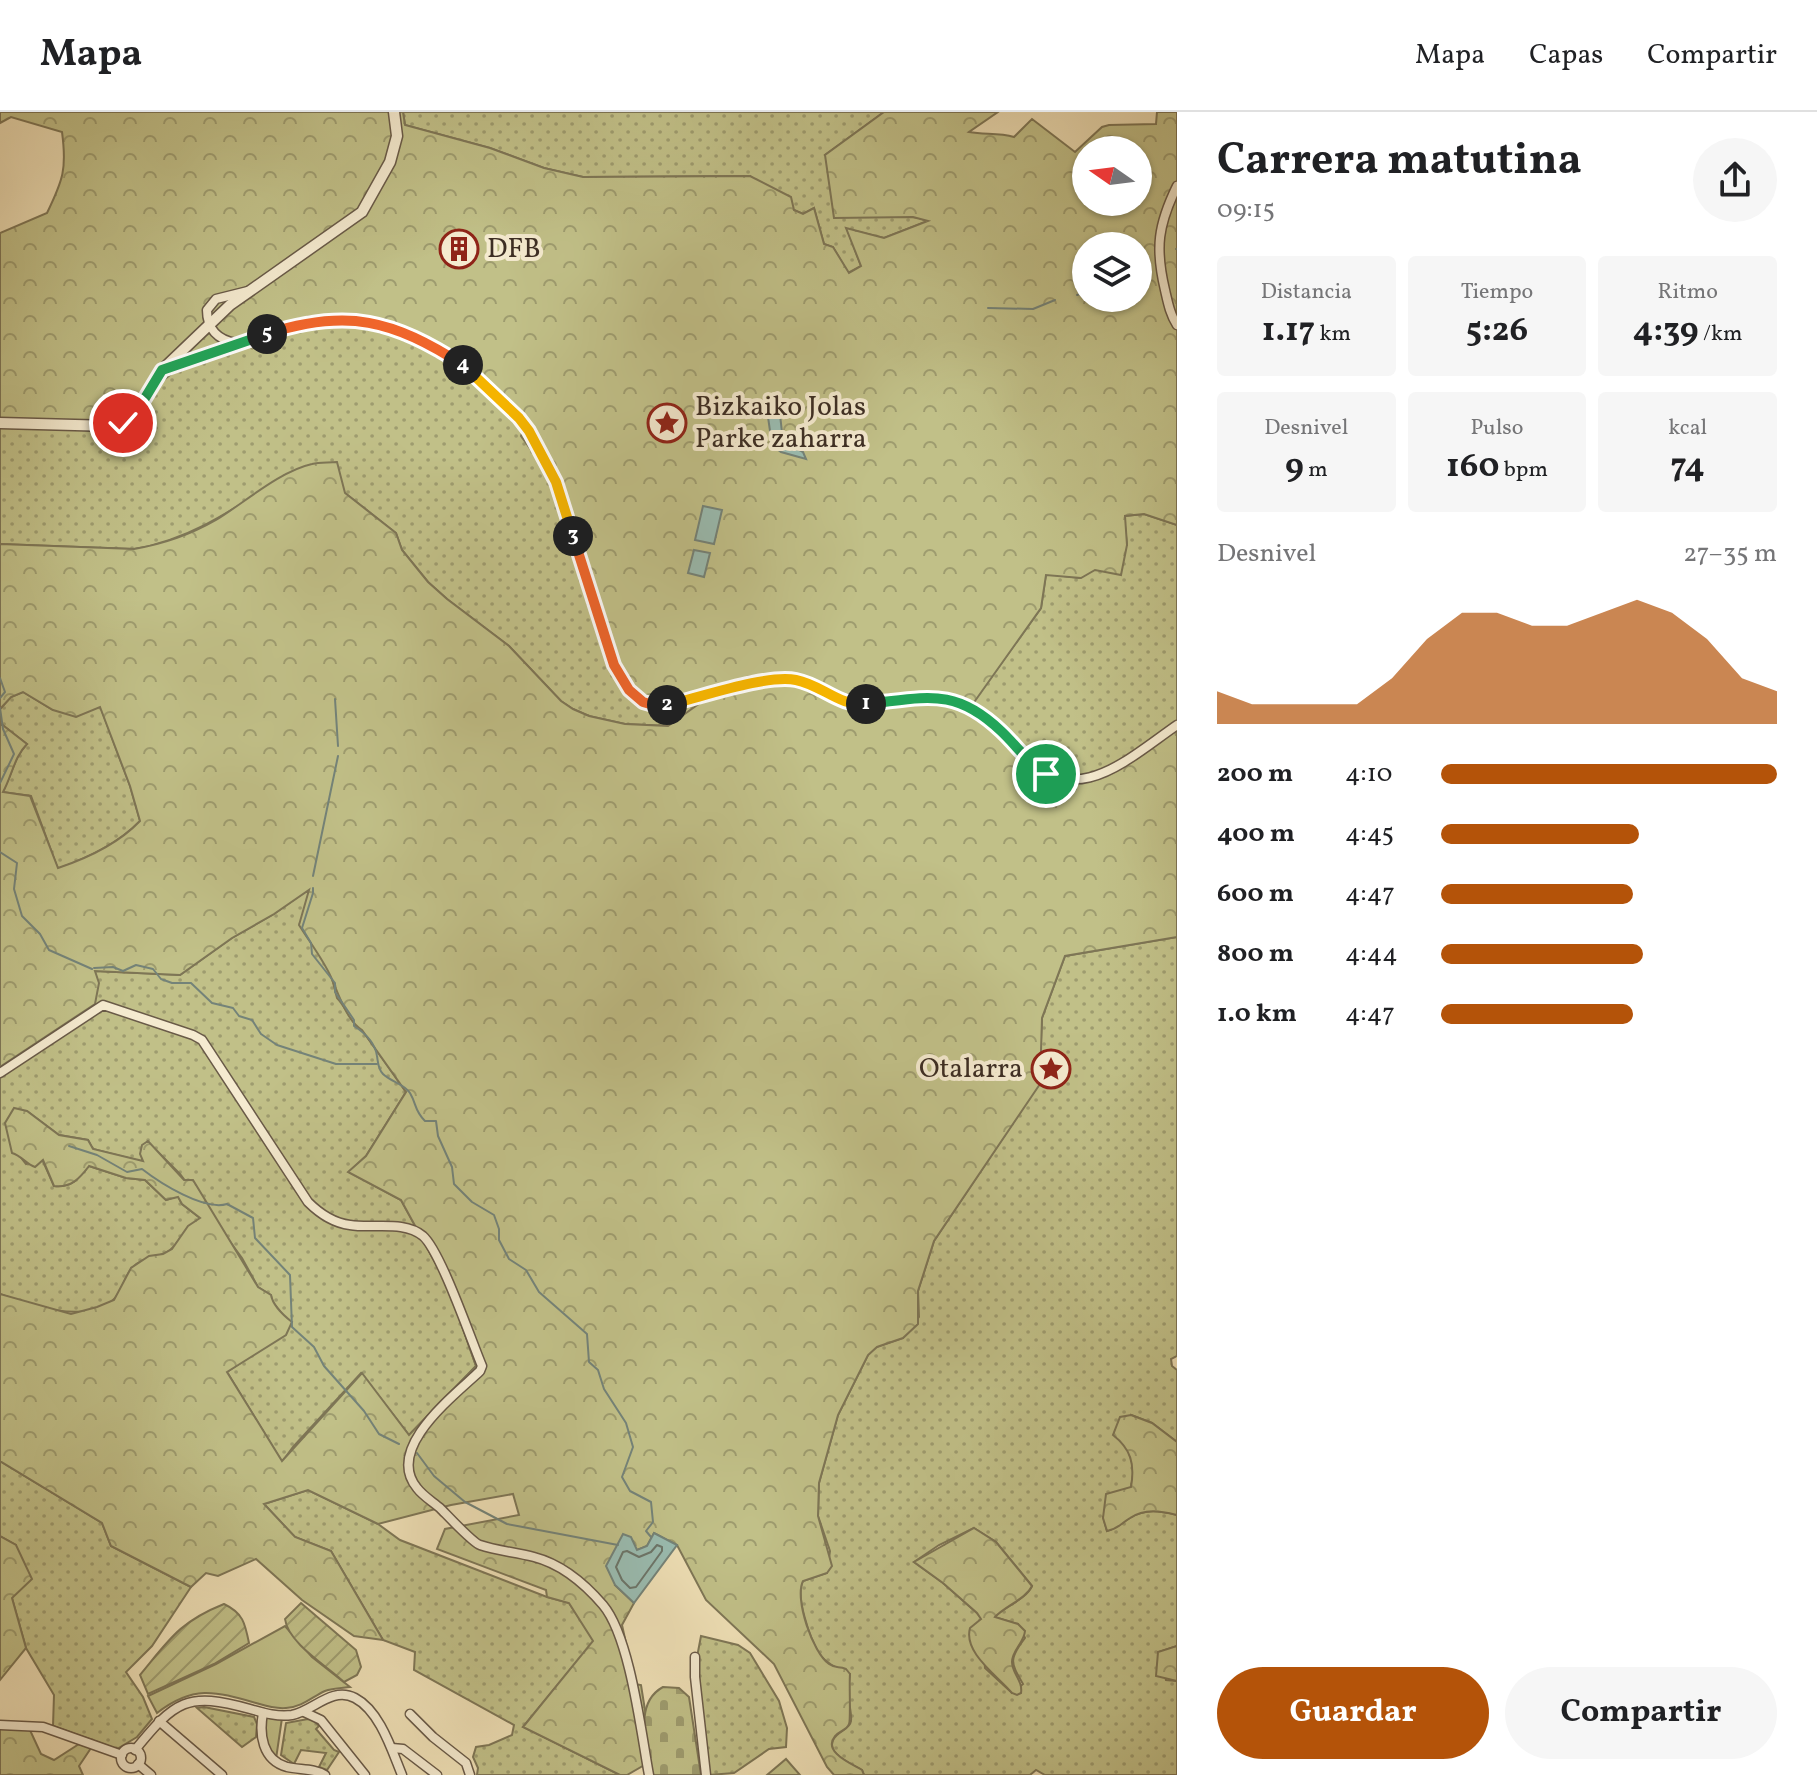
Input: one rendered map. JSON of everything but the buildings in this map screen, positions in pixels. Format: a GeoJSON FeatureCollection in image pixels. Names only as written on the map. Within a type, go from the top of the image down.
{"type":"FeatureCollection","features":[{"type":"Feature","properties":{"kind":"street"},"geometry":{"type":"LineString","coordinates":[[0,423],[96,426],[123,423],[139,408],[162,370],[209,325],[248,291],[362,212],[390,162],[397,136],[394,112]]}},
{"type":"Feature","properties":{"kind":"street"},"geometry":{"type":"LineString","coordinates":[[1177,186],[1157,249],[1169,308],[1177,325]]}},
{"type":"Feature","properties":{"kind":"street"},"geometry":{"type":"LineString","coordinates":[[162,370],[301,323],[348,319],[394,329],[443,352],[464,367],[529,431],[556,482],[614,665],[629,690],[643,702],[669,705],[715,692],[793,679],[857,705],[934,698],[952,700],[967,704],[982,714],[1033,766],[1063,780],[1081,780],[1116,767],[1177,725]]}},
{"type":"Feature","properties":{"kind":"street"},"geometry":{"type":"LineString","coordinates":[[209,325],[223,341],[237,344]]}},
{"type":"Feature","properties":{"kind":"street"},"geometry":{"type":"LineString","coordinates":[[0,1073],[103,1005],[193,1035],[202,1040],[308,1202],[318,1212],[343,1224],[396,1227],[422,1235],[441,1268],[482,1366],[418,1434],[411,1446],[409,1462],[412,1479],[416,1488],[463,1529],[476,1545],[537,1557],[563,1569],[585,1585],[606,1608],[622,1646],[649,1775]]}},
{"type":"Feature","properties":{"kind":"street"},"geometry":{"type":"LineString","coordinates":[[695,1657],[706,1775]]}},
{"type":"Feature","properties":{"kind":"street"},"geometry":{"type":"LineString","coordinates":[[135,1750],[171,1709],[185,1703],[210,1699],[285,1716],[303,1712],[327,1698],[342,1695],[360,1701],[383,1729],[402,1775]]}},
{"type":"Feature","properties":{"kind":"street"},"geometry":{"type":"LineString","coordinates":[[321,1720],[327,1698]]}},
{"type":"Feature","properties":{"kind":"street"},"geometry":{"type":"LineString","coordinates":[[303,1712],[321,1720],[365,1775]]}},
{"type":"Feature","properties":{"kind":"street"},"geometry":{"type":"LineString","coordinates":[[263,1713],[261,1736],[271,1756],[284,1766],[318,1771],[325,1775]]}},
{"type":"Feature","properties":{"kind":"street"},"geometry":{"type":"LineString","coordinates":[[410,1714],[466,1763],[470,1775]]}},
{"type":"Feature","properties":{"kind":"street"},"geometry":{"type":"LineString","coordinates":[[159,1721],[222,1775]]}},
{"type":"Feature","properties":{"kind":"street"},"geometry":{"type":"LineString","coordinates":[[0,1725],[43,1727],[122,1755]]}},
{"type":"Feature","properties":{"kind":"street"},"geometry":{"type":"LineString","coordinates":[[392,1748],[403,1749],[437,1775]]}},
{"type":"Feature","properties":{"kind":"street"},"geometry":{"type":"LineString","coordinates":[[129,1749],[135,1750],[140,1758],[138,1764],[127,1767],[121,1761],[122,1755],[129,1749]]}},
{"type":"Feature","properties":{"kind":"street"},"geometry":{"type":"LineString","coordinates":[[138,1764],[151,1775]]}},
{"type":"Feature","properties":{"kind":"green space"},"geometry":{"type":"Polygon","coordinates":[[[0,112],[403,112],[405,125],[583,177],[750,176],[791,197],[794,210],[803,214],[814,208],[824,244],[833,247],[849,273],[861,266],[846,228],[884,238],[928,221],[913,217],[834,218],[825,155],[884,112],[998,112],[969,132],[1014,137],[1032,119],[1072,150],[1072,216],[1152,216],[1152,136],[1092,136],[1109,125],[1156,124],[1157,112],[1177,112],[1177,525],[1144,514],[1125,516],[1127,545],[1121,575],[1095,570],[1081,578],[1046,575],[1041,608],[970,708],[1015,747],[1051,770],[1069,776],[1088,777],[1106,771],[1177,723],[1177,937],[1065,956],[1042,1018],[1040,1084],[934,1241],[918,1291],[918,1324],[903,1338],[877,1347],[868,1355],[838,1415],[819,1483],[818,1516],[832,1566],[827,1573],[803,1581],[801,1600],[817,1649],[831,1666],[846,1669],[850,1674],[849,1724],[835,1736],[832,1747],[840,1757],[862,1770],[864,1775],[834,1775],[827,1767],[774,1664],[706,1600],[677,1545],[654,1533],[647,1546],[637,1550],[615,1585],[634,1603],[622,1625],[635,1684],[641,1685],[653,1760],[627,1775],[620,1775],[523,1727],[593,1641],[569,1603],[547,1597],[546,1590],[437,1549],[445,1529],[519,1515],[513,1494],[451,1505],[378,1524],[308,1490],[264,1504],[295,1537],[331,1551],[383,1640],[354,1636],[302,1600],[256,1559],[218,1576],[206,1573],[191,1587],[111,1546],[102,1523],[0,1461],[0,1294],[71,1314],[97,1307],[114,1300],[131,1268],[149,1256],[172,1249],[188,1226],[200,1218],[178,1197],[166,1200],[145,1180],[126,1178],[89,1166],[74,1182],[54,1186],[43,1160],[35,1167],[12,1153],[5,1123],[14,1108],[27,1111],[59,1135],[88,1140],[93,1149],[143,1161],[140,1154],[142,1145],[148,1141],[184,1180],[193,1180],[258,1287],[271,1295],[276,1307],[292,1322],[286,1335],[227,1372],[282,1461],[362,1373],[409,1435],[476,1366],[448,1286],[401,1200],[348,1172],[366,1156],[406,1092],[347,1013],[327,969],[299,925],[309,890],[180,975],[95,971],[99,983],[95,1004],[0,1067],[0,723],[27,744],[3,792],[30,796],[58,868],[102,849],[140,821],[100,707],[76,717],[53,710],[23,692],[11,697],[0,709],[0,544],[134,549],[156,544],[206,525],[287,473],[312,464],[337,462],[345,493],[396,533],[402,550],[428,582],[509,646],[561,701],[573,709],[625,724],[668,726],[707,698],[663,710],[643,706],[625,690],[556,484],[521,436],[523,430],[485,387],[459,364],[397,335],[348,324],[291,327],[177,369],[162,381],[144,408],[130,421],[0,426],[0,233],[47,213],[64,165],[62,132],[11,117],[0,123],[0,112]]]}},
{"type":"Feature","properties":{"kind":"green space"},"geometry":{"type":"Polygon","coordinates":[[[403,112],[884,112],[825,155],[913,217],[930,220],[884,238],[847,229],[861,266],[848,273],[833,247],[824,244],[814,208],[803,214],[794,210],[750,176],[583,177],[405,125],[403,112]]]}},
{"type":"Feature","properties":{"kind":"green space"},"geometry":{"type":"Polygon","coordinates":[[[338,322],[408,338],[459,364],[523,430],[556,484],[653,710],[668,710],[710,696],[669,726],[625,724],[573,709],[561,701],[509,646],[428,582],[402,550],[396,533],[345,493],[293,471],[217,518],[156,544],[134,549],[0,544],[0,426],[152,390],[177,369],[231,348],[298,326],[338,322]]]}},
{"type":"Feature","properties":{"kind":"green space"},"geometry":{"type":"Polygon","coordinates":[[[1144,514],[1177,525],[1177,723],[1106,771],[1088,777],[1069,776],[1032,759],[969,708],[1041,608],[1046,574],[1080,578],[1127,545],[1124,516],[1144,514]]]}},
{"type":"Feature","properties":{"kind":"green space"},"geometry":{"type":"Polygon","coordinates":[[[23,692],[53,710],[100,706],[140,821],[102,850],[58,869],[31,796],[2,792],[27,744],[0,723],[0,709],[11,697],[23,692]]]}},
{"type":"Feature","properties":{"kind":"green space"},"geometry":{"type":"Polygon","coordinates":[[[309,889],[337,998],[406,1092],[366,1156],[349,1172],[401,1200],[448,1286],[476,1366],[409,1435],[361,1373],[282,1462],[227,1372],[255,1353],[283,1315],[271,1295],[258,1287],[242,1258],[180,1174],[148,1142],[144,1162],[93,1149],[88,1140],[59,1135],[28,1112],[19,1155],[26,1164],[42,1159],[54,1186],[74,1182],[89,1166],[126,1178],[145,1180],[166,1200],[178,1196],[182,1204],[200,1220],[170,1250],[146,1259],[129,1271],[116,1297],[101,1307],[73,1312],[57,1310],[0,1294],[0,1067],[95,1004],[95,971],[180,975],[309,889]]]}},
{"type":"Feature","properties":{"kind":"green space"},"geometry":{"type":"Polygon","coordinates":[[[1177,937],[1177,1356],[1171,1359],[1172,1366],[1177,1370],[1177,1442],[1152,1423],[1131,1415],[1127,1446],[1134,1469],[1131,1488],[1103,1517],[1107,1531],[1141,1513],[1177,1515],[1177,1646],[1159,1652],[1166,1680],[1177,1681],[1177,1775],[1045,1775],[1036,1770],[1030,1775],[864,1775],[862,1770],[839,1756],[832,1746],[837,1735],[851,1721],[848,1694],[850,1674],[829,1663],[819,1653],[802,1607],[803,1581],[827,1573],[830,1551],[818,1516],[819,1483],[838,1415],[868,1355],[876,1347],[903,1338],[919,1317],[918,1291],[934,1241],[1039,1084],[1042,1018],[1065,956],[1177,937]],[[974,1528],[939,1545],[914,1562],[943,1583],[982,1619],[985,1668],[1012,1693],[1023,1684],[1013,1661],[1025,1638],[1018,1624],[994,1617],[1020,1599],[1032,1586],[996,1542],[974,1528]]]}},
{"type":"Feature","properties":{"kind":"green space"},"geometry":{"type":"Polygon","coordinates":[[[1131,1415],[1152,1423],[1177,1442],[1177,1515],[1141,1513],[1107,1531],[1103,1518],[1106,1494],[1131,1487],[1130,1458],[1113,1435],[1120,1417],[1131,1415]]]}},
{"type":"Feature","properties":{"kind":"green space"},"geometry":{"type":"Polygon","coordinates":[[[0,1461],[102,1523],[111,1546],[191,1587],[152,1646],[126,1672],[143,1697],[152,1719],[137,1737],[117,1749],[53,1726],[54,1695],[26,1648],[12,1598],[16,1545],[0,1536],[0,1461]]]}},
{"type":"Feature","properties":{"kind":"green space"},"geometry":{"type":"Polygon","coordinates":[[[308,1490],[378,1524],[400,1540],[569,1603],[594,1641],[523,1727],[620,1775],[477,1775],[478,1768],[473,1757],[476,1747],[512,1735],[514,1725],[414,1670],[415,1652],[383,1640],[331,1551],[295,1537],[264,1504],[308,1490]]]}},
{"type":"Feature","properties":{"kind":"green space"},"geometry":{"type":"Polygon","coordinates":[[[974,1528],[996,1542],[1032,1586],[1025,1595],[995,1617],[1018,1624],[1025,1631],[1012,1666],[1021,1688],[1021,1693],[1017,1695],[983,1664],[972,1646],[970,1628],[981,1619],[977,1613],[914,1562],[974,1528]]]}},
{"type":"Feature","properties":{"kind":"green space"},"geometry":{"type":"Polygon","coordinates":[[[0,1536],[16,1545],[32,1579],[12,1598],[26,1648],[0,1680],[0,1536]]]}},
{"type":"Feature","properties":{"kind":"green space"},"geometry":{"type":"Polygon","coordinates":[[[301,1603],[356,1650],[361,1667],[357,1675],[344,1682],[293,1637],[285,1619],[301,1603]]]}},
{"type":"Feature","properties":{"kind":"green space"},"geometry":{"type":"Polygon","coordinates":[[[224,1604],[242,1619],[249,1643],[214,1664],[148,1694],[140,1675],[159,1652],[185,1625],[224,1604]]]}},
{"type":"Feature","properties":{"kind":"green space"},"geometry":{"type":"Polygon","coordinates":[[[285,1626],[312,1657],[350,1687],[328,1690],[297,1706],[282,1708],[216,1694],[193,1694],[157,1713],[148,1696],[216,1664],[285,1626]]]}},
{"type":"Feature","properties":{"kind":"green space"},"geometry":{"type":"Polygon","coordinates":[[[701,1636],[738,1645],[750,1653],[779,1701],[787,1728],[786,1747],[769,1749],[734,1773],[709,1775],[697,1657],[701,1636]]]}},
{"type":"Feature","properties":{"kind":"green space"},"geometry":{"type":"Polygon","coordinates":[[[1177,1646],[1177,1681],[1156,1676],[1158,1652],[1177,1646]]]}},
{"type":"Feature","properties":{"kind":"green space"},"geometry":{"type":"Polygon","coordinates":[[[663,1687],[679,1688],[689,1697],[701,1775],[652,1775],[645,1715],[653,1695],[663,1687]]]}},
{"type":"Feature","properties":{"kind":"green space"},"geometry":{"type":"Polygon","coordinates":[[[197,1708],[254,1717],[256,1737],[242,1747],[197,1708]]]}},
{"type":"Feature","properties":{"kind":"green space"},"geometry":{"type":"Polygon","coordinates":[[[265,1716],[282,1718],[276,1759],[263,1741],[265,1716]]]}},
{"type":"Feature","properties":{"kind":"green space"},"geometry":{"type":"Polygon","coordinates":[[[314,1720],[319,1726],[316,1729],[339,1752],[327,1770],[319,1767],[326,1753],[301,1750],[294,1764],[281,1755],[286,1723],[314,1720]]]}},
{"type":"Feature","properties":{"kind":"green space"},"geometry":{"type":"Polygon","coordinates":[[[0,1725],[29,1728],[41,1754],[54,1760],[79,1744],[91,1748],[79,1766],[83,1775],[0,1775],[0,1725]]]}},
{"type":"Feature","properties":{"kind":"green space"},"geometry":{"type":"Polygon","coordinates":[[[786,1759],[800,1775],[767,1775],[786,1759]]]}},
{"type":"Feature","properties":{"kind":"water"},"geometry":{"type":"Polygon","coordinates":[[[769,400],[779,406],[783,441],[803,452],[806,459],[781,452],[772,445],[767,410],[769,400]]]}},
{"type":"Feature","properties":{"kind":"water"},"geometry":{"type":"Polygon","coordinates":[[[703,506],[722,510],[714,544],[695,540],[703,506]]]}},
{"type":"Feature","properties":{"kind":"water"},"geometry":{"type":"Polygon","coordinates":[[[694,550],[710,553],[704,577],[688,573],[694,550]]]}},
{"type":"Feature","properties":{"kind":"water"},"geometry":{"type":"Polygon","coordinates":[[[654,1533],[677,1545],[634,1603],[615,1585],[606,1566],[623,1534],[631,1537],[637,1550],[647,1546],[654,1533]]]}},
{"type":"Feature","properties":{"kind":"waterway"},"geometry":{"type":"LineString","coordinates":[[988,308],[1033,309],[1055,300]]}},
{"type":"Feature","properties":{"kind":"waterway"},"geometry":{"type":"LineString","coordinates":[[0,678],[5,692],[0,698]]}},
{"type":"Feature","properties":{"kind":"waterway"},"geometry":{"type":"LineString","coordinates":[[335,699],[338,746]]}},
{"type":"Feature","properties":{"kind":"waterway"},"geometry":{"type":"LineString","coordinates":[[0,708],[3,729],[14,754],[0,783]]}},
{"type":"Feature","properties":{"kind":"waterway"},"geometry":{"type":"LineString","coordinates":[[313,876],[338,756]]}},
{"type":"Feature","properties":{"kind":"waterway"},"geometry":{"type":"LineString","coordinates":[[0,852],[17,863],[14,889],[22,916],[40,934],[49,950],[92,969]]}},
{"type":"Feature","properties":{"kind":"waterway"},"geometry":{"type":"LineString","coordinates":[[313,888],[302,928],[311,943],[312,954],[335,983],[335,992],[354,1020],[354,1026],[374,1046],[381,1072],[407,1090],[425,1121],[436,1121],[438,1136],[452,1167],[454,1184],[472,1202],[494,1215],[499,1240],[509,1259],[526,1270],[539,1292],[587,1334],[589,1362],[598,1370],[604,1389],[626,1423],[633,1447],[622,1477],[630,1491],[651,1502],[653,1522],[646,1531],[651,1537]]}},
{"type":"Feature","properties":{"kind":"waterway"},"geometry":{"type":"LineString","coordinates":[[94,968],[113,967],[123,971],[136,965],[153,969],[161,979],[172,983],[191,983],[212,1003],[233,1008],[239,1016],[252,1020],[261,1034],[277,1045],[336,1064],[377,1064]]}},
{"type":"Feature","properties":{"kind":"waterway"},"geometry":{"type":"LineString","coordinates":[[69,1146],[97,1155],[127,1172],[142,1169],[195,1200],[227,1204],[253,1218],[255,1238],[290,1275],[292,1327],[314,1347],[324,1366],[364,1411],[379,1434],[399,1444]]}},
{"type":"Feature","properties":{"kind":"waterway"},"geometry":{"type":"LineString","coordinates":[[417,1453],[434,1476],[465,1502],[507,1524],[618,1545]]}},
{"type":"Feature","properties":{"kind":"place","name":"DFB"},"geometry":{"type":"Point","coordinates":[459,249]}},
{"type":"Feature","properties":{"kind":"place","name":"Bizkaiko Jolas Parke zaharra"},"geometry":{"type":"Point","coordinates":[667,423]}},
{"type":"Feature","properties":{"kind":"place","name":"Otalarra"},"geometry":{"type":"Point","coordinates":[1051,1069]}},
{"type":"Feature","properties":{"kind":"route"},"geometry":{"type":"LineString","coordinates":[[123,423],[139,408],[162,370],[301,323],[348,319],[394,329],[443,352],[464,367],[529,431],[556,482],[614,665],[629,690],[643,702],[669,705],[715,692],[793,679],[857,705],[934,698],[952,700],[967,704],[982,714],[1004,733],[1033,766],[1046,774]]}}]}
